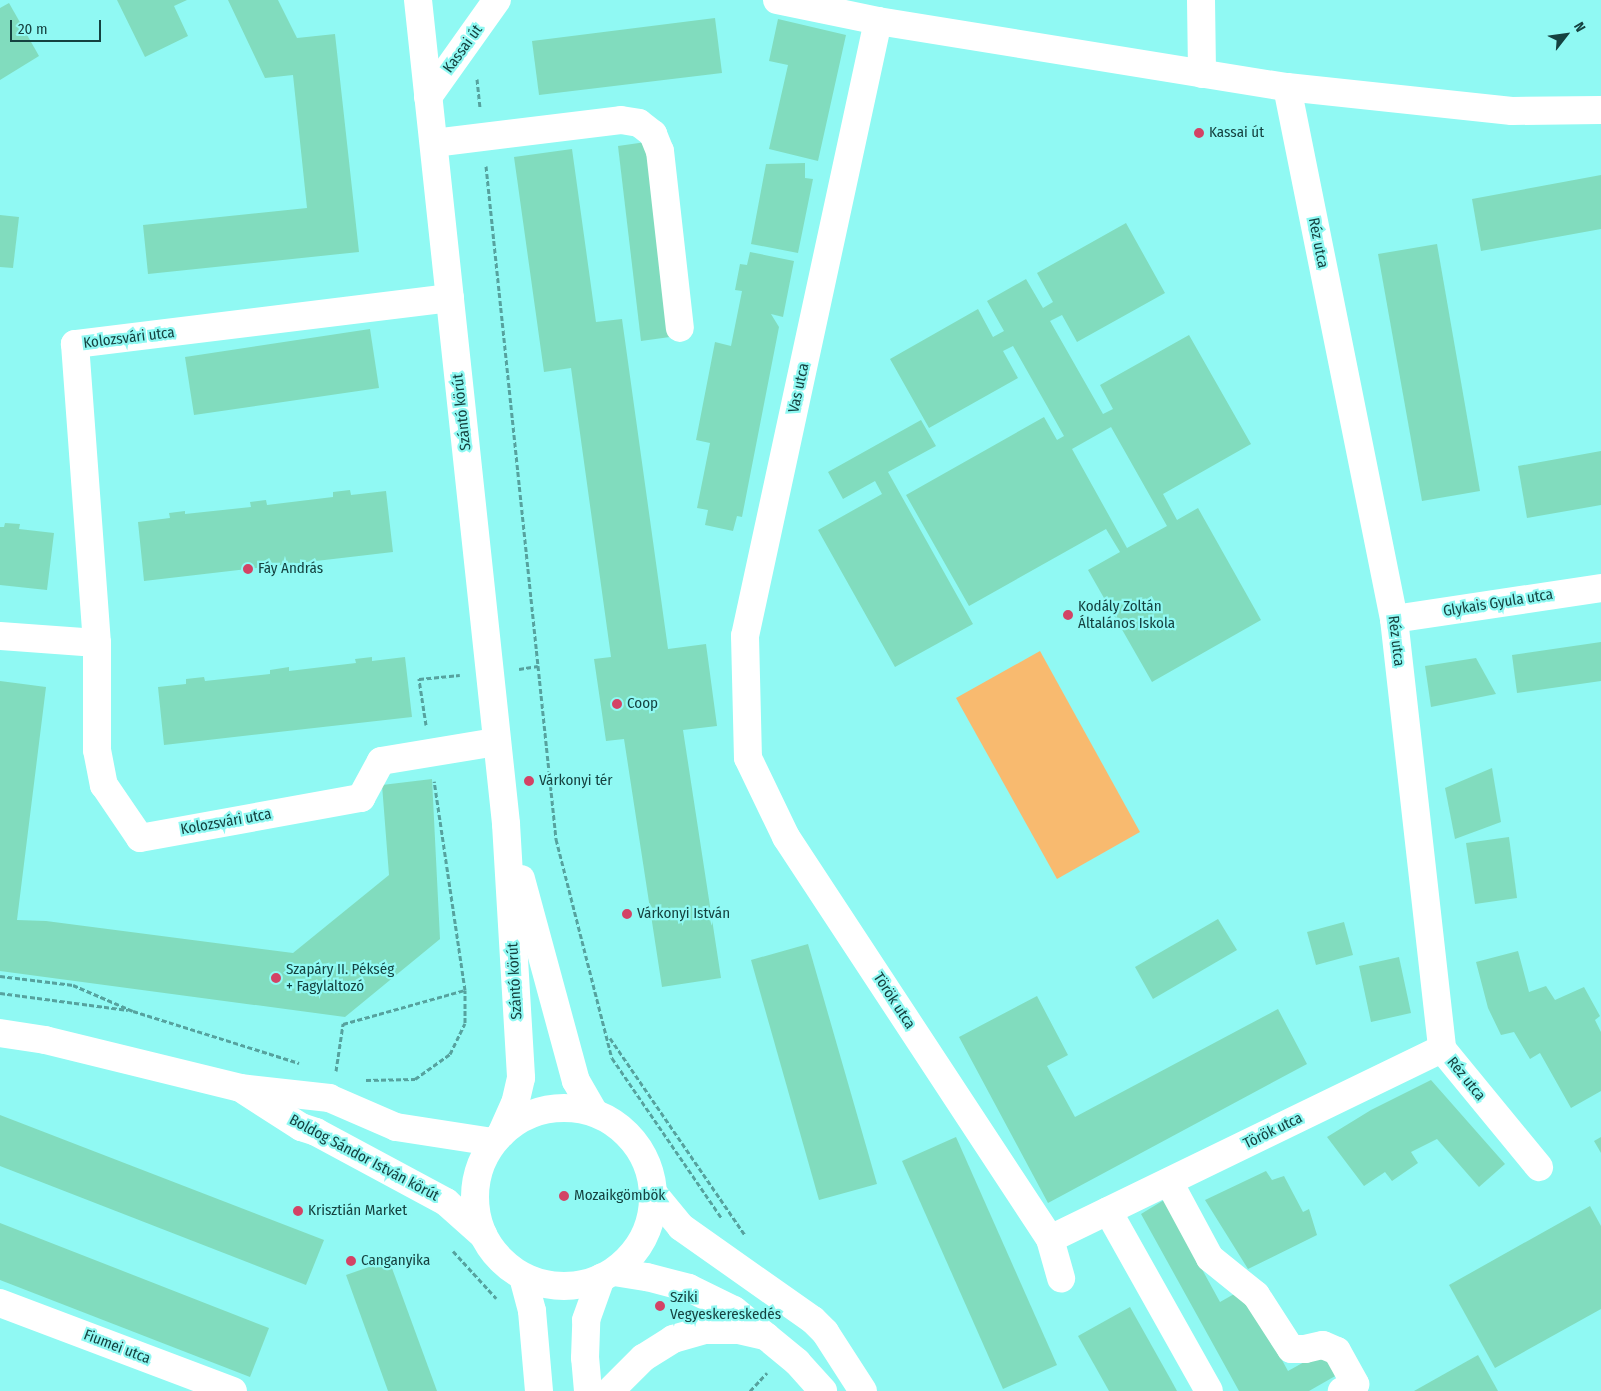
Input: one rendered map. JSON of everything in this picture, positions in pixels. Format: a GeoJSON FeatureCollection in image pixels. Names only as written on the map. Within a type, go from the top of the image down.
{"type":"FeatureCollection","features":[{"type":"Feature","properties":{"kind":"street","name":"Szántó körút"},"geometry":{"type":"LineString","coordinates":[[418,0],[506,824],[521,1078],[515,1103],[497,1138]]}},
{"type":"Feature","properties":{"kind":"street","name":"Kassai út"},"geometry":{"type":"LineString","coordinates":[[428,97],[497,0]]}},
{"type":"Feature","properties":{"kind":"street"},"geometry":{"type":"LineString","coordinates":[[777,0],[878,21],[1287,88],[1512,111],[1601,110]]}},
{"type":"Feature","properties":{"kind":"street"},"geometry":{"type":"LineString","coordinates":[[1201,0],[1202,74]]}},
{"type":"Feature","properties":{"kind":"street","name":"Vas utca"},"geometry":{"type":"LineString","coordinates":[[748,758],[745,636],[878,21]]}},
{"type":"Feature","properties":{"kind":"street","name":"Réz utca"},"geometry":{"type":"LineString","coordinates":[[1287,88],[1394,619],[1442,1049],[1539,1167]]}},
{"type":"Feature","properties":{"kind":"street"},"geometry":{"type":"LineString","coordinates":[[434,143],[621,120],[640,123],[653,134],[660,151],[680,328]]}},
{"type":"Feature","properties":{"kind":"street","name":"Kolozsvári utca"},"geometry":{"type":"LineString","coordinates":[[450,298],[75,344],[97,643],[98,750],[104,785],[140,838],[361,798],[382,761],[496,742]]}},
{"type":"Feature","properties":{"kind":"street","name":"Glykais Gyula utca"},"geometry":{"type":"LineString","coordinates":[[1394,619],[1601,588]]}},
{"type":"Feature","properties":{"kind":"street"},"geometry":{"type":"LineString","coordinates":[[0,636],[97,643]]}},
{"type":"Feature","properties":{"kind":"street","name":"Török utca"},"geometry":{"type":"LineString","coordinates":[[748,758],[786,837],[1050,1239],[1060,1278]]}},
{"type":"Feature","properties":{"kind":"street","name":"Szántó körút"},"geometry":{"type":"LineString","coordinates":[[506,824],[576,1080],[592,1111]]}},
{"type":"Feature","properties":{"kind":"street","name":"Boldog Sándor István körút"},"geometry":{"type":"LineString","coordinates":[[0,1033],[45,1040],[240,1088],[332,1087],[396,1127],[497,1138]]}},
{"type":"Feature","properties":{"kind":"street","name":"Török utca"},"geometry":{"type":"LineString","coordinates":[[1050,1239],[1442,1049]]}},
{"type":"Feature","properties":{"kind":"street","name":"Boldog Sándor István körút"},"geometry":{"type":"LineString","coordinates":[[240,1088],[301,1127],[316,1132],[446,1202],[483,1235]]}},
{"type":"Feature","properties":{"kind":"street"},"geometry":{"type":"LineString","coordinates":[[588,1391],[585,1358],[586,1320],[608,1275],[636,1251],[649,1224],[653,1193],[646,1165],[631,1140],[609,1121],[592,1111],[552,1109],[524,1117],[497,1138],[478,1171],[475,1204],[483,1235],[499,1259],[523,1277],[548,1285],[575,1286],[608,1275],[647,1277],[689,1288],[734,1310],[768,1336],[797,1362],[823,1391]]}},
{"type":"Feature","properties":{"kind":"street"},"geometry":{"type":"LineString","coordinates":[[1169,1182],[1210,1258],[1256,1295],[1291,1349],[1306,1349],[1323,1344],[1337,1351],[1355,1384],[1342,1391]]}},
{"type":"Feature","properties":{"kind":"street"},"geometry":{"type":"LineString","coordinates":[[653,1193],[681,1227],[813,1320],[825,1332],[863,1391]]}},
{"type":"Feature","properties":{"kind":"street"},"geometry":{"type":"LineString","coordinates":[[1108,1211],[1209,1391]]}},
{"type":"Feature","properties":{"kind":"street"},"geometry":{"type":"LineString","coordinates":[[523,1277],[532,1310],[539,1391]]}},
{"type":"Feature","properties":{"kind":"street","name":"Fiumei utca"},"geometry":{"type":"LineString","coordinates":[[0,1303],[233,1391]]}},
{"type":"Feature","properties":{"kind":"street"},"geometry":{"type":"LineString","coordinates":[[610,1391],[643,1358],[673,1339],[704,1330],[739,1330],[768,1336]]}},
{"type":"Feature","properties":{"kind":"path"},"geometry":{"type":"LineString","coordinates":[[477,75],[556,839],[608,1036],[612,1058],[726,1225]]}},
{"type":"Feature","properties":{"kind":"path"},"geometry":{"type":"LineString","coordinates":[[364,1080],[415,1078],[450,1054],[465,1023],[465,990],[419,679]]}},
{"type":"Feature","properties":{"kind":"path"},"geometry":{"type":"LineString","coordinates":[[0,976],[73,986],[133,1011],[308,1066]]}},
{"type":"Feature","properties":{"kind":"path"},"geometry":{"type":"LineString","coordinates":[[332,1087],[343,1024],[465,990]]}},
{"type":"Feature","properties":{"kind":"path"},"geometry":{"type":"LineString","coordinates":[[0,993],[133,1011]]}},
{"type":"Feature","properties":{"kind":"path"},"geometry":{"type":"LineString","coordinates":[[608,1036],[750,1241],[734,1230]]}},
{"type":"Feature","properties":{"kind":"path"},"geometry":{"type":"LineString","coordinates":[[447,1245],[498,1300]]}},
{"type":"Feature","properties":{"kind":"path"},"geometry":{"type":"LineString","coordinates":[[750,1391],[767,1373]]}},
{"type":"Feature","properties":{"kind":"shaded area"},"geometry":{"type":"Polygon","coordinates":[[[1040,651],[1140,832],[1057,879],[956,698],[1040,651]]]}},
{"type":"Feature","properties":{"kind":"building"},"geometry":{"type":"Polygon","coordinates":[[[117,0],[187,0],[174,6],[188,36],[145,57],[117,0]]]}},
{"type":"Feature","properties":{"kind":"building"},"geometry":{"type":"Polygon","coordinates":[[[228,0],[278,0],[297,38],[335,34],[359,252],[148,274],[143,225],[307,208],[293,75],[265,78],[228,0]]]}},
{"type":"Feature","properties":{"kind":"building"},"geometry":{"type":"Polygon","coordinates":[[[9,3],[39,56],[0,80],[0,8],[9,3]]]}},
{"type":"Feature","properties":{"kind":"building"},"geometry":{"type":"Polygon","coordinates":[[[715,18],[722,73],[539,95],[532,41],[715,18]]]}},
{"type":"Feature","properties":{"kind":"building"},"geometry":{"type":"Polygon","coordinates":[[[778,19],[846,35],[818,161],[769,149],[788,65],[769,61],[778,19]]]}},
{"type":"Feature","properties":{"kind":"building"},"geometry":{"type":"Polygon","coordinates":[[[646,142],[670,337],[641,341],[618,146],[646,142]]]}},
{"type":"Feature","properties":{"kind":"building"},"geometry":{"type":"Polygon","coordinates":[[[572,149],[596,322],[622,319],[668,649],[706,644],[717,726],[683,730],[721,978],[662,987],[624,739],[606,741],[594,659],[611,657],[571,368],[544,372],[514,157],[572,149]]]}},
{"type":"Feature","properties":{"kind":"building"},"geometry":{"type":"Polygon","coordinates":[[[805,163],[805,178],[813,179],[798,253],[751,244],[766,164],[805,163]]]}},
{"type":"Feature","properties":{"kind":"building"},"geometry":{"type":"Polygon","coordinates":[[[1601,175],[1601,229],[1481,251],[1472,199],[1601,175]]]}},
{"type":"Feature","properties":{"kind":"building"},"geometry":{"type":"Polygon","coordinates":[[[0,215],[19,217],[13,268],[0,267],[0,215]]]}},
{"type":"Feature","properties":{"kind":"building"},"geometry":{"type":"Polygon","coordinates":[[[1126,223],[1165,293],[1077,342],[1062,315],[1050,321],[1103,414],[1113,409],[1100,385],[1189,335],[1251,444],[1163,494],[1177,520],[1198,508],[1261,620],[1152,682],[1088,570],[1120,552],[1106,529],[969,606],[906,495],[1044,417],[1057,440],[1064,436],[1013,346],[1003,351],[1018,378],[929,428],[890,359],[978,309],[993,337],[1004,331],[987,301],[1026,279],[1043,308],[1053,302],[1037,273],[1126,223]],[[1111,427],[1072,449],[1127,548],[1167,526],[1111,427]]]}},
{"type":"Feature","properties":{"kind":"building"},"geometry":{"type":"Polygon","coordinates":[[[1437,244],[1480,491],[1422,501],[1378,254],[1437,244]]]}},
{"type":"Feature","properties":{"kind":"building"},"geometry":{"type":"Polygon","coordinates":[[[750,252],[794,261],[783,317],[771,314],[779,327],[742,517],[737,516],[733,531],[705,525],[708,510],[697,508],[710,443],[696,440],[715,342],[731,346],[742,291],[735,290],[740,264],[747,265],[750,252]]]}},
{"type":"Feature","properties":{"kind":"building"},"geometry":{"type":"Polygon","coordinates":[[[370,329],[379,388],[194,415],[185,357],[370,329]]]}},
{"type":"Feature","properties":{"kind":"building"},"geometry":{"type":"Polygon","coordinates":[[[921,420],[936,446],[888,472],[973,624],[895,667],[818,530],[882,494],[875,481],[843,499],[828,472],[921,420]]]}},
{"type":"Feature","properties":{"kind":"building"},"geometry":{"type":"Polygon","coordinates":[[[1601,451],[1601,505],[1527,518],[1518,466],[1601,451]]]}},
{"type":"Feature","properties":{"kind":"building"},"geometry":{"type":"Polygon","coordinates":[[[350,490],[351,495],[386,491],[393,552],[144,581],[138,522],[170,518],[169,513],[185,511],[185,514],[251,507],[250,502],[266,500],[267,505],[333,497],[333,492],[350,490]]]}},
{"type":"Feature","properties":{"kind":"building"},"geometry":{"type":"Polygon","coordinates":[[[5,523],[20,524],[19,529],[54,533],[47,590],[0,585],[0,527],[4,527],[5,523]]]}},
{"type":"Feature","properties":{"kind":"building"},"geometry":{"type":"Polygon","coordinates":[[[1601,642],[1601,681],[1517,693],[1512,655],[1601,642]]]}},
{"type":"Feature","properties":{"kind":"building"},"geometry":{"type":"Polygon","coordinates":[[[372,657],[372,661],[405,657],[412,717],[164,745],[158,687],[186,684],[186,679],[204,677],[205,681],[270,674],[270,670],[289,667],[289,671],[356,663],[355,659],[372,657]]]}},
{"type":"Feature","properties":{"kind":"building"},"geometry":{"type":"Polygon","coordinates":[[[1476,658],[1496,694],[1431,707],[1425,666],[1476,658]]]}},
{"type":"Feature","properties":{"kind":"building"},"geometry":{"type":"Polygon","coordinates":[[[0,681],[46,687],[17,920],[46,921],[293,953],[389,875],[382,785],[432,779],[440,939],[345,1017],[0,971],[0,681]]]}},
{"type":"Feature","properties":{"kind":"building"},"geometry":{"type":"Polygon","coordinates":[[[1492,768],[1501,822],[1455,839],[1445,788],[1492,768]]]}},
{"type":"Feature","properties":{"kind":"building"},"geometry":{"type":"Polygon","coordinates":[[[1509,837],[1517,898],[1475,904],[1466,843],[1509,837]]]}},
{"type":"Feature","properties":{"kind":"building"},"geometry":{"type":"Polygon","coordinates":[[[1218,919],[1237,950],[1153,999],[1135,967],[1218,919]]]}},
{"type":"Feature","properties":{"kind":"building"},"geometry":{"type":"Polygon","coordinates":[[[1344,922],[1353,955],[1316,965],[1307,932],[1344,922]]]}},
{"type":"Feature","properties":{"kind":"building"},"geometry":{"type":"Polygon","coordinates":[[[808,944],[877,1184],[819,1200],[751,960],[808,944]]]}},
{"type":"Feature","properties":{"kind":"building"},"geometry":{"type":"Polygon","coordinates":[[[1518,951],[1529,992],[1546,986],[1555,1000],[1584,987],[1600,1016],[1595,1020],[1601,1032],[1601,1091],[1571,1108],[1540,1053],[1530,1059],[1514,1032],[1501,1035],[1488,1008],[1476,962],[1518,951]]]}},
{"type":"Feature","properties":{"kind":"building"},"geometry":{"type":"Polygon","coordinates":[[[1399,957],[1411,1013],[1371,1022],[1359,966],[1399,957]]]}},
{"type":"Feature","properties":{"kind":"building"},"geometry":{"type":"Polygon","coordinates":[[[1037,996],[1068,1055],[1047,1066],[1075,1117],[1278,1009],[1307,1064],[1048,1203],[959,1037],[1037,996]]]}},
{"type":"Feature","properties":{"kind":"building"},"geometry":{"type":"Polygon","coordinates":[[[1431,1080],[1505,1164],[1479,1187],[1437,1139],[1411,1152],[1418,1163],[1392,1181],[1385,1172],[1364,1186],[1327,1137],[1371,1110],[1431,1080]]]}},
{"type":"Feature","properties":{"kind":"building"},"geometry":{"type":"Polygon","coordinates":[[[0,1115],[324,1240],[306,1285],[0,1166],[0,1115]]]}},
{"type":"Feature","properties":{"kind":"building"},"geometry":{"type":"Polygon","coordinates":[[[956,1137],[1057,1365],[1003,1389],[902,1161],[956,1137]]]}},
{"type":"Feature","properties":{"kind":"building"},"geometry":{"type":"Polygon","coordinates":[[[1601,1137],[1601,1153],[1594,1141],[1601,1137]]]}},
{"type":"Feature","properties":{"kind":"building"},"geometry":{"type":"Polygon","coordinates":[[[1266,1171],[1272,1180],[1284,1176],[1303,1212],[1309,1209],[1317,1235],[1248,1269],[1205,1200],[1266,1171]]]}},
{"type":"Feature","properties":{"kind":"building"},"geometry":{"type":"Polygon","coordinates":[[[1164,1200],[1220,1302],[1243,1289],[1288,1371],[1324,1351],[1337,1375],[1309,1391],[1239,1391],[1141,1214],[1164,1200]]]}},
{"type":"Feature","properties":{"kind":"building"},"geometry":{"type":"Polygon","coordinates":[[[1590,1206],[1601,1226],[1601,1309],[1495,1368],[1449,1285],[1590,1206]]]}},
{"type":"Feature","properties":{"kind":"building"},"geometry":{"type":"Polygon","coordinates":[[[0,1223],[269,1328],[250,1377],[0,1280],[0,1223]]]}},
{"type":"Feature","properties":{"kind":"building"},"geometry":{"type":"Polygon","coordinates":[[[389,1260],[437,1391],[388,1391],[346,1275],[389,1260]]]}},
{"type":"Feature","properties":{"kind":"building"},"geometry":{"type":"Polygon","coordinates":[[[1130,1307],[1177,1391],[1109,1391],[1078,1336],[1130,1307]]]}},
{"type":"Feature","properties":{"kind":"building"},"geometry":{"type":"Polygon","coordinates":[[[1478,1355],[1498,1391],[1414,1391],[1478,1355]]]}},
{"type":"Feature","properties":{"kind":"place","name":"Kassai út"},"geometry":{"type":"Point","coordinates":[1199,133]}},
{"type":"Feature","properties":{"kind":"place","name":"Fáy András"},"geometry":{"type":"Point","coordinates":[248,569]}},
{"type":"Feature","properties":{"kind":"place","name":"Kodály Zoltán Általános Iskola"},"geometry":{"type":"Point","coordinates":[1068,615]}},
{"type":"Feature","properties":{"kind":"place","name":"Coop"},"geometry":{"type":"Point","coordinates":[617,704]}},
{"type":"Feature","properties":{"kind":"place","name":"Várkonyi tér"},"geometry":{"type":"Point","coordinates":[529,781]}},
{"type":"Feature","properties":{"kind":"place","name":"Várkonyi István"},"geometry":{"type":"Point","coordinates":[627,914]}},
{"type":"Feature","properties":{"kind":"place","name":"Szapáry II. Pékség + Fagylaltozó"},"geometry":{"type":"Point","coordinates":[276,978]}},
{"type":"Feature","properties":{"kind":"place","name":"Mozaikgömbök"},"geometry":{"type":"Point","coordinates":[564,1196]}},
{"type":"Feature","properties":{"kind":"place","name":"Krisztián Market"},"geometry":{"type":"Point","coordinates":[298,1211]}},
{"type":"Feature","properties":{"kind":"place","name":"Canganyika"},"geometry":{"type":"Point","coordinates":[351,1261]}},
{"type":"Feature","properties":{"kind":"place","name":"Sziki Vegyeskereskedés"},"geometry":{"type":"Point","coordinates":[660,1306]}}]}
